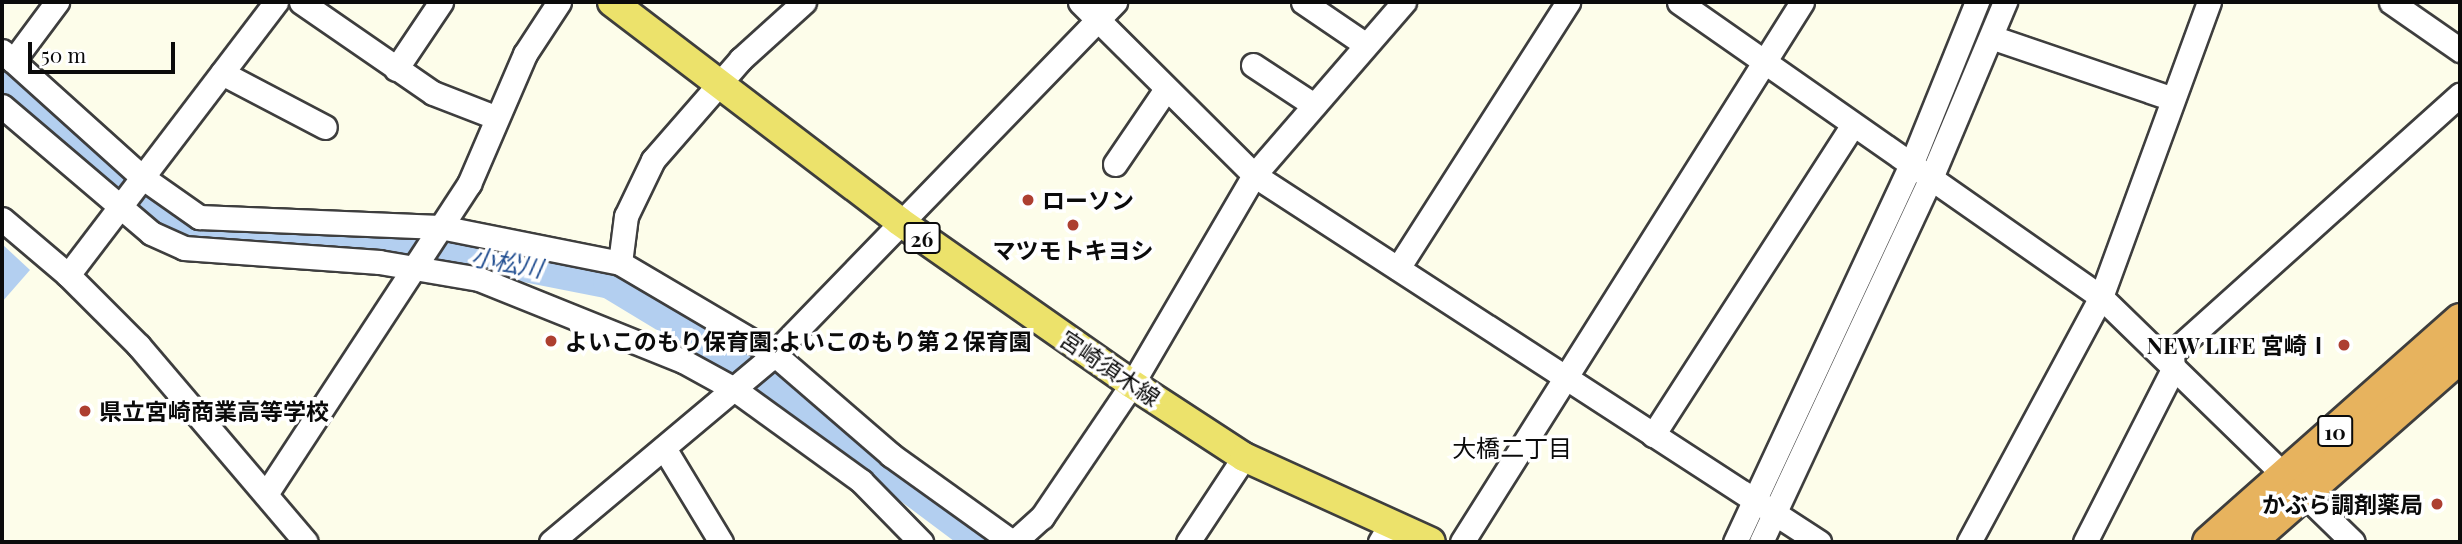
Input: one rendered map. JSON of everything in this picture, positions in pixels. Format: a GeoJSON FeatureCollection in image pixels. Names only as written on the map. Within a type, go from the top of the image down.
{"type":"FeatureCollection","features":[{"type":"Feature","properties":{"kind":"highway","name":"10"},"geometry":{"type":"LineString","coordinates":[[2247,542],[2294,484],[2460,320]]}},
{"type":"Feature","properties":{"kind":"highway","name":"10"},"geometry":{"type":"LineString","coordinates":[[2209,542],[2294,484],[2460,355]]}},
{"type":"Feature","properties":{"kind":"main road","name":"宮崎須木線"},"geometry":{"type":"LineString","coordinates":[[612,2],[899,221],[1132,384],[1244,457],[1385,533],[1431,542]]}},
{"type":"Feature","properties":{"kind":"street"},"geometry":{"type":"LineString","coordinates":[[57,2],[7,56],[142,177],[198,217],[440,227],[620,263],[770,357],[891,454],[1013,542],[1042,517],[1132,384],[1254,175],[1404,2]]}},
{"type":"Feature","properties":{"kind":"street"},"geometry":{"type":"LineString","coordinates":[[68,275],[276,2]]}},
{"type":"Feature","properties":{"kind":"street"},"geometry":{"type":"LineString","coordinates":[[300,2],[433,93],[495,117]]}},
{"type":"Feature","properties":{"kind":"street"},"geometry":{"type":"LineString","coordinates":[[396,69],[441,2]]}},
{"type":"Feature","properties":{"kind":"street"},"geometry":{"type":"LineString","coordinates":[[266,494],[469,184],[495,117],[525,54],[559,2]]}},
{"type":"Feature","properties":{"kind":"street"},"geometry":{"type":"LineString","coordinates":[[620,263],[626,216],[653,160],[720,83],[804,2]]}},
{"type":"Feature","properties":{"kind":"street"},"geometry":{"type":"LineString","coordinates":[[1080,2],[1254,175],[1819,542]]}},
{"type":"Feature","properties":{"kind":"street"},"geometry":{"type":"LineString","coordinates":[[551,542],[770,357],[899,221],[1115,2]]}},
{"type":"Feature","properties":{"kind":"street"},"geometry":{"type":"LineString","coordinates":[[1303,2],[1366,45]]}},
{"type":"Feature","properties":{"kind":"street"},"geometry":{"type":"LineString","coordinates":[[1398,268],[1567,2]]}},
{"type":"Feature","properties":{"kind":"street"},"geometry":{"type":"LineString","coordinates":[[1679,2],[2101,297],[2353,542]]}},
{"type":"Feature","properties":{"kind":"street"},"geometry":{"type":"LineString","coordinates":[[1462,542],[1802,2]]}},
{"type":"Feature","properties":{"kind":"street"},"geometry":{"type":"LineString","coordinates":[[1735,542],[1911,165],[1977,2]]}},
{"type":"Feature","properties":{"kind":"street"},"geometry":{"type":"LineString","coordinates":[[1761,542],[1931,178],[2005,2]]}},
{"type":"Feature","properties":{"kind":"street"},"geometry":{"type":"LineString","coordinates":[[1969,542],[2101,297],[2208,2]]}},
{"type":"Feature","properties":{"kind":"street"},"geometry":{"type":"LineString","coordinates":[[2391,2],[2460,50]]}},
{"type":"Feature","properties":{"kind":"street"},"geometry":{"type":"LineString","coordinates":[[1991,37],[2173,99]]}},
{"type":"Feature","properties":{"kind":"street"},"geometry":{"type":"LineString","coordinates":[[1959,51],[1980,62]]}},
{"type":"Feature","properties":{"kind":"street"},"geometry":{"type":"LineString","coordinates":[[1253,65],[1314,105]]}},
{"type":"Feature","properties":{"kind":"street"},"geometry":{"type":"LineString","coordinates":[[222,74],[325,127]]}},
{"type":"Feature","properties":{"kind":"street"},"geometry":{"type":"LineString","coordinates":[[1115,164],[1166,89]]}},
{"type":"Feature","properties":{"kind":"street"},"geometry":{"type":"LineString","coordinates":[[2085,542],[2173,369],[2172,353],[2460,95]]}},
{"type":"Feature","properties":{"kind":"street"},"geometry":{"type":"LineString","coordinates":[[2,106],[151,233],[184,248],[415,265],[480,279],[536,298],[738,385],[861,481],[921,542]]}},
{"type":"Feature","properties":{"kind":"street"},"geometry":{"type":"LineString","coordinates":[[1653,435],[1853,125]]}},
{"type":"Feature","properties":{"kind":"street"},"geometry":{"type":"LineString","coordinates":[[2,219],[68,275],[139,346],[306,542]]}},
{"type":"Feature","properties":{"kind":"street"},"geometry":{"type":"LineString","coordinates":[[664,448],[721,542]]}},
{"type":"Feature","properties":{"kind":"street"},"geometry":{"type":"LineString","coordinates":[[1188,542],[1244,457]]}},
{"type":"Feature","properties":{"kind":"water"},"geometry":{"type":"Polygon","coordinates":[[[2,244],[30,270],[2,302],[2,244]]]}},
{"type":"Feature","properties":{"kind":"waterway","name":"小松川"},"geometry":{"type":"LineString","coordinates":[[2,78],[148,209],[175,225],[237,238],[377,244],[494,258],[610,281],[744,362],[985,542]]}},
{"type":"Feature","properties":{"kind":"place","name":"ローソン"},"geometry":{"type":"Point","coordinates":[1028,200]}},
{"type":"Feature","properties":{"kind":"place","name":"マツモトキヨシ"},"geometry":{"type":"Point","coordinates":[1073,225]}},
{"type":"Feature","properties":{"kind":"place","name":"よいこのもり保育園;よいこのもり第２保育園"},"geometry":{"type":"Point","coordinates":[551,341]}},
{"type":"Feature","properties":{"kind":"place","name":"NEW LIFE 宮崎Ⅰ"},"geometry":{"type":"Point","coordinates":[2344,345]}},
{"type":"Feature","properties":{"kind":"place","name":"県立宮崎商業高等学校"},"geometry":{"type":"Point","coordinates":[85,411]}},
{"type":"Feature","properties":{"kind":"place","name":"かぶら調剤薬局"},"geometry":{"type":"Point","coordinates":[2437,504]}},
{"type":"Feature","properties":{"kind":"district","name":"大橋二丁目"},"geometry":{"type":"Point","coordinates":[1512,448]}}]}
